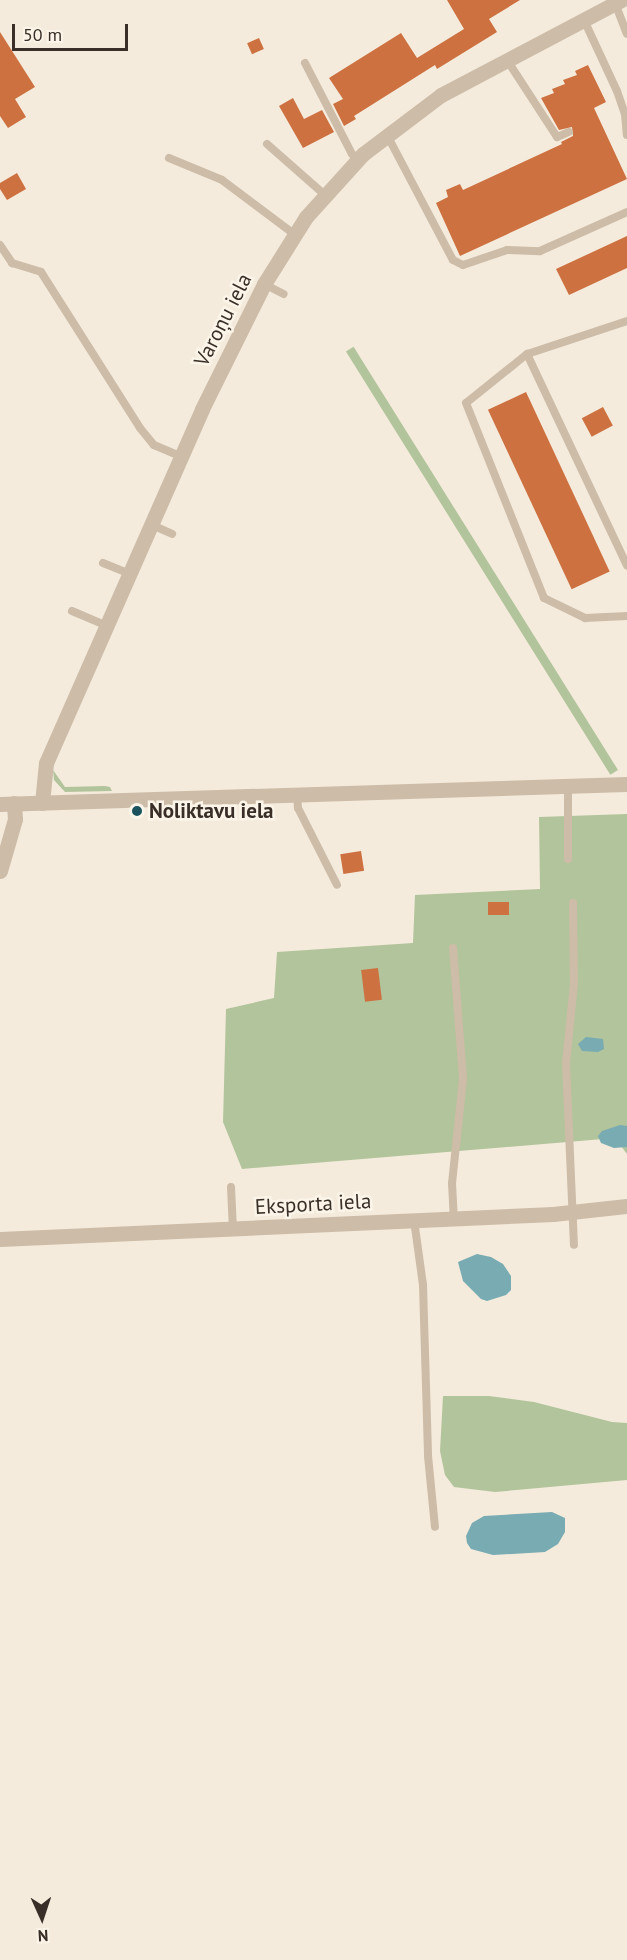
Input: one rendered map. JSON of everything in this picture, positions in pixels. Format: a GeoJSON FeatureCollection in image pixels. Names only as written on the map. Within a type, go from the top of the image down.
{"type":"FeatureCollection","features":[{"type":"Feature","properties":{"kind":"street","name":"Varoņu iela"},"geometry":{"type":"LineString","coordinates":[[42,802],[46,763],[202,409],[264,284],[294,234],[324,194],[358,159],[387,134],[441,95],[618,2]]}},
{"type":"Feature","properties":{"kind":"street"},"geometry":{"type":"LineString","coordinates":[[0,871],[15,819],[7,804],[627,784]]}},
{"type":"Feature","properties":{"kind":"street","name":"Eksporta iela"},"geometry":{"type":"LineString","coordinates":[[0,1239],[572,1212],[627,1206]]}},
{"type":"Feature","properties":{"kind":"lane"},"geometry":{"type":"LineString","coordinates":[[618,2],[627,34]]}},
{"type":"Feature","properties":{"kind":"lane"},"geometry":{"type":"LineString","coordinates":[[584,20],[617,91],[625,114],[627,135]]}},
{"type":"Feature","properties":{"kind":"lane"},"geometry":{"type":"LineString","coordinates":[[507,60],[557,137],[569,132]]}},
{"type":"Feature","properties":{"kind":"lane"},"geometry":{"type":"LineString","coordinates":[[305,63],[352,154],[358,159]]}},
{"type":"Feature","properties":{"kind":"lane"},"geometry":{"type":"LineString","coordinates":[[387,134],[453,260],[463,265],[507,250],[540,251],[627,212]]}},
{"type":"Feature","properties":{"kind":"lane"},"geometry":{"type":"LineString","coordinates":[[267,144],[324,194]]}},
{"type":"Feature","properties":{"kind":"lane"},"geometry":{"type":"LineString","coordinates":[[169,158],[222,180],[294,234]]}},
{"type":"Feature","properties":{"kind":"lane"},"geometry":{"type":"LineString","coordinates":[[0,244],[12,263],[41,272],[140,428],[154,445],[182,458]]}},
{"type":"Feature","properties":{"kind":"lane"},"geometry":{"type":"LineString","coordinates":[[264,284],[284,294]]}},
{"type":"Feature","properties":{"kind":"lane"},"geometry":{"type":"LineString","coordinates":[[627,321],[527,354],[466,403],[544,598],[585,618],[627,616]]}},
{"type":"Feature","properties":{"kind":"lane"},"geometry":{"type":"LineString","coordinates":[[527,354],[627,566]]}},
{"type":"Feature","properties":{"kind":"lane"},"geometry":{"type":"LineString","coordinates":[[152,525],[172,534]]}},
{"type":"Feature","properties":{"kind":"lane"},"geometry":{"type":"LineString","coordinates":[[103,563],[130,574]]}},
{"type":"Feature","properties":{"kind":"lane"},"geometry":{"type":"LineString","coordinates":[[72,611],[107,626]]}},
{"type":"Feature","properties":{"kind":"lane"},"geometry":{"type":"LineString","coordinates":[[567,859],[568,786]]}},
{"type":"Feature","properties":{"kind":"lane"},"geometry":{"type":"LineString","coordinates":[[297,794],[297,808],[337,885]]}},
{"type":"Feature","properties":{"kind":"lane"},"geometry":{"type":"LineString","coordinates":[[573,903],[574,983],[566,1063],[574,1245]]}},
{"type":"Feature","properties":{"kind":"lane"},"geometry":{"type":"LineString","coordinates":[[453,948],[463,1079],[452,1183],[454,1218]]}},
{"type":"Feature","properties":{"kind":"lane"},"geometry":{"type":"LineString","coordinates":[[231,1187],[233,1229]]}},
{"type":"Feature","properties":{"kind":"lane"},"geometry":{"type":"LineString","coordinates":[[414,1220],[423,1285],[428,1456],[435,1527]]}},
{"type":"Feature","properties":{"kind":"green space"},"geometry":{"type":"Polygon","coordinates":[[[354,347],[618,770],[610,775],[346,352],[354,347]]]}},
{"type":"Feature","properties":{"kind":"green space"},"geometry":{"type":"Polygon","coordinates":[[[53,770],[65,787],[105,786],[110,787],[112,791],[65,792],[54,780],[53,770]]]}},
{"type":"Feature","properties":{"kind":"green space"},"geometry":{"type":"Polygon","coordinates":[[[627,814],[627,1154],[615,1138],[242,1169],[223,1122],[226,1009],[274,998],[277,952],[413,943],[415,895],[540,889],[539,817],[627,814]]]}},
{"type":"Feature","properties":{"kind":"green space"},"geometry":{"type":"Polygon","coordinates":[[[443,1396],[489,1396],[534,1402],[612,1422],[627,1423],[627,1480],[495,1492],[454,1487],[445,1475],[440,1451],[443,1396]]]}},
{"type":"Feature","properties":{"kind":"water"},"geometry":{"type":"Polygon","coordinates":[[[586,1037],[603,1039],[604,1049],[598,1052],[582,1051],[578,1044],[586,1037]]]}},
{"type":"Feature","properties":{"kind":"water"},"geometry":{"type":"Polygon","coordinates":[[[620,1125],[627,1126],[627,1147],[614,1148],[601,1143],[598,1136],[602,1131],[620,1125]]]}},
{"type":"Feature","properties":{"kind":"water"},"geometry":{"type":"Polygon","coordinates":[[[477,1254],[491,1257],[503,1264],[511,1276],[511,1290],[506,1295],[487,1301],[481,1299],[463,1281],[458,1262],[477,1254]]]}},
{"type":"Feature","properties":{"kind":"water"},"geometry":{"type":"Polygon","coordinates":[[[552,1512],[565,1518],[565,1532],[558,1544],[545,1552],[493,1555],[471,1549],[467,1543],[466,1536],[472,1523],[484,1516],[552,1512]]]}},
{"type":"Feature","properties":{"kind":"building"},"geometry":{"type":"Polygon","coordinates":[[[447,0],[520,0],[489,19],[497,32],[437,69],[435,65],[354,116],[356,119],[344,126],[333,104],[343,99],[329,78],[401,33],[417,58],[464,29],[447,0]]]}},
{"type":"Feature","properties":{"kind":"building"},"geometry":{"type":"Polygon","coordinates":[[[0,32],[35,87],[15,99],[26,117],[8,128],[0,116],[0,32]]]}},
{"type":"Feature","properties":{"kind":"building"},"geometry":{"type":"Polygon","coordinates":[[[259,38],[264,49],[252,54],[247,43],[259,38]]]}},
{"type":"Feature","properties":{"kind":"building"},"geometry":{"type":"Polygon","coordinates":[[[588,65],[606,102],[594,108],[627,179],[460,256],[436,203],[448,197],[446,190],[460,184],[463,190],[562,144],[561,142],[573,136],[572,127],[559,130],[541,98],[554,93],[552,89],[565,84],[563,80],[577,75],[575,71],[588,65]]]}},
{"type":"Feature","properties":{"kind":"building"},"geometry":{"type":"Polygon","coordinates":[[[293,98],[304,119],[322,110],[334,132],[303,148],[279,106],[293,98]]]}},
{"type":"Feature","properties":{"kind":"building"},"geometry":{"type":"Polygon","coordinates":[[[17,173],[26,189],[7,200],[0,189],[0,183],[17,173]]]}},
{"type":"Feature","properties":{"kind":"building"},"geometry":{"type":"Polygon","coordinates":[[[627,236],[627,268],[569,295],[556,269],[627,236]]]}},
{"type":"Feature","properties":{"kind":"building"},"geometry":{"type":"Polygon","coordinates":[[[526,392],[610,571],[572,589],[488,410],[526,392]]]}},
{"type":"Feature","properties":{"kind":"building"},"geometry":{"type":"Polygon","coordinates":[[[603,407],[613,426],[592,437],[582,418],[603,407]]]}},
{"type":"Feature","properties":{"kind":"building"},"geometry":{"type":"Polygon","coordinates":[[[361,851],[364,871],[343,874],[340,854],[361,851]]]}},
{"type":"Feature","properties":{"kind":"building"},"geometry":{"type":"Polygon","coordinates":[[[488,902],[509,902],[509,915],[488,915],[488,902]]]}},
{"type":"Feature","properties":{"kind":"building"},"geometry":{"type":"Polygon","coordinates":[[[378,968],[382,1000],[365,1002],[361,970],[378,968]]]}},
{"type":"Feature","properties":{"kind":"place","name":"Noliktavu iela"},"geometry":{"type":"Point","coordinates":[137,811]}}]}
